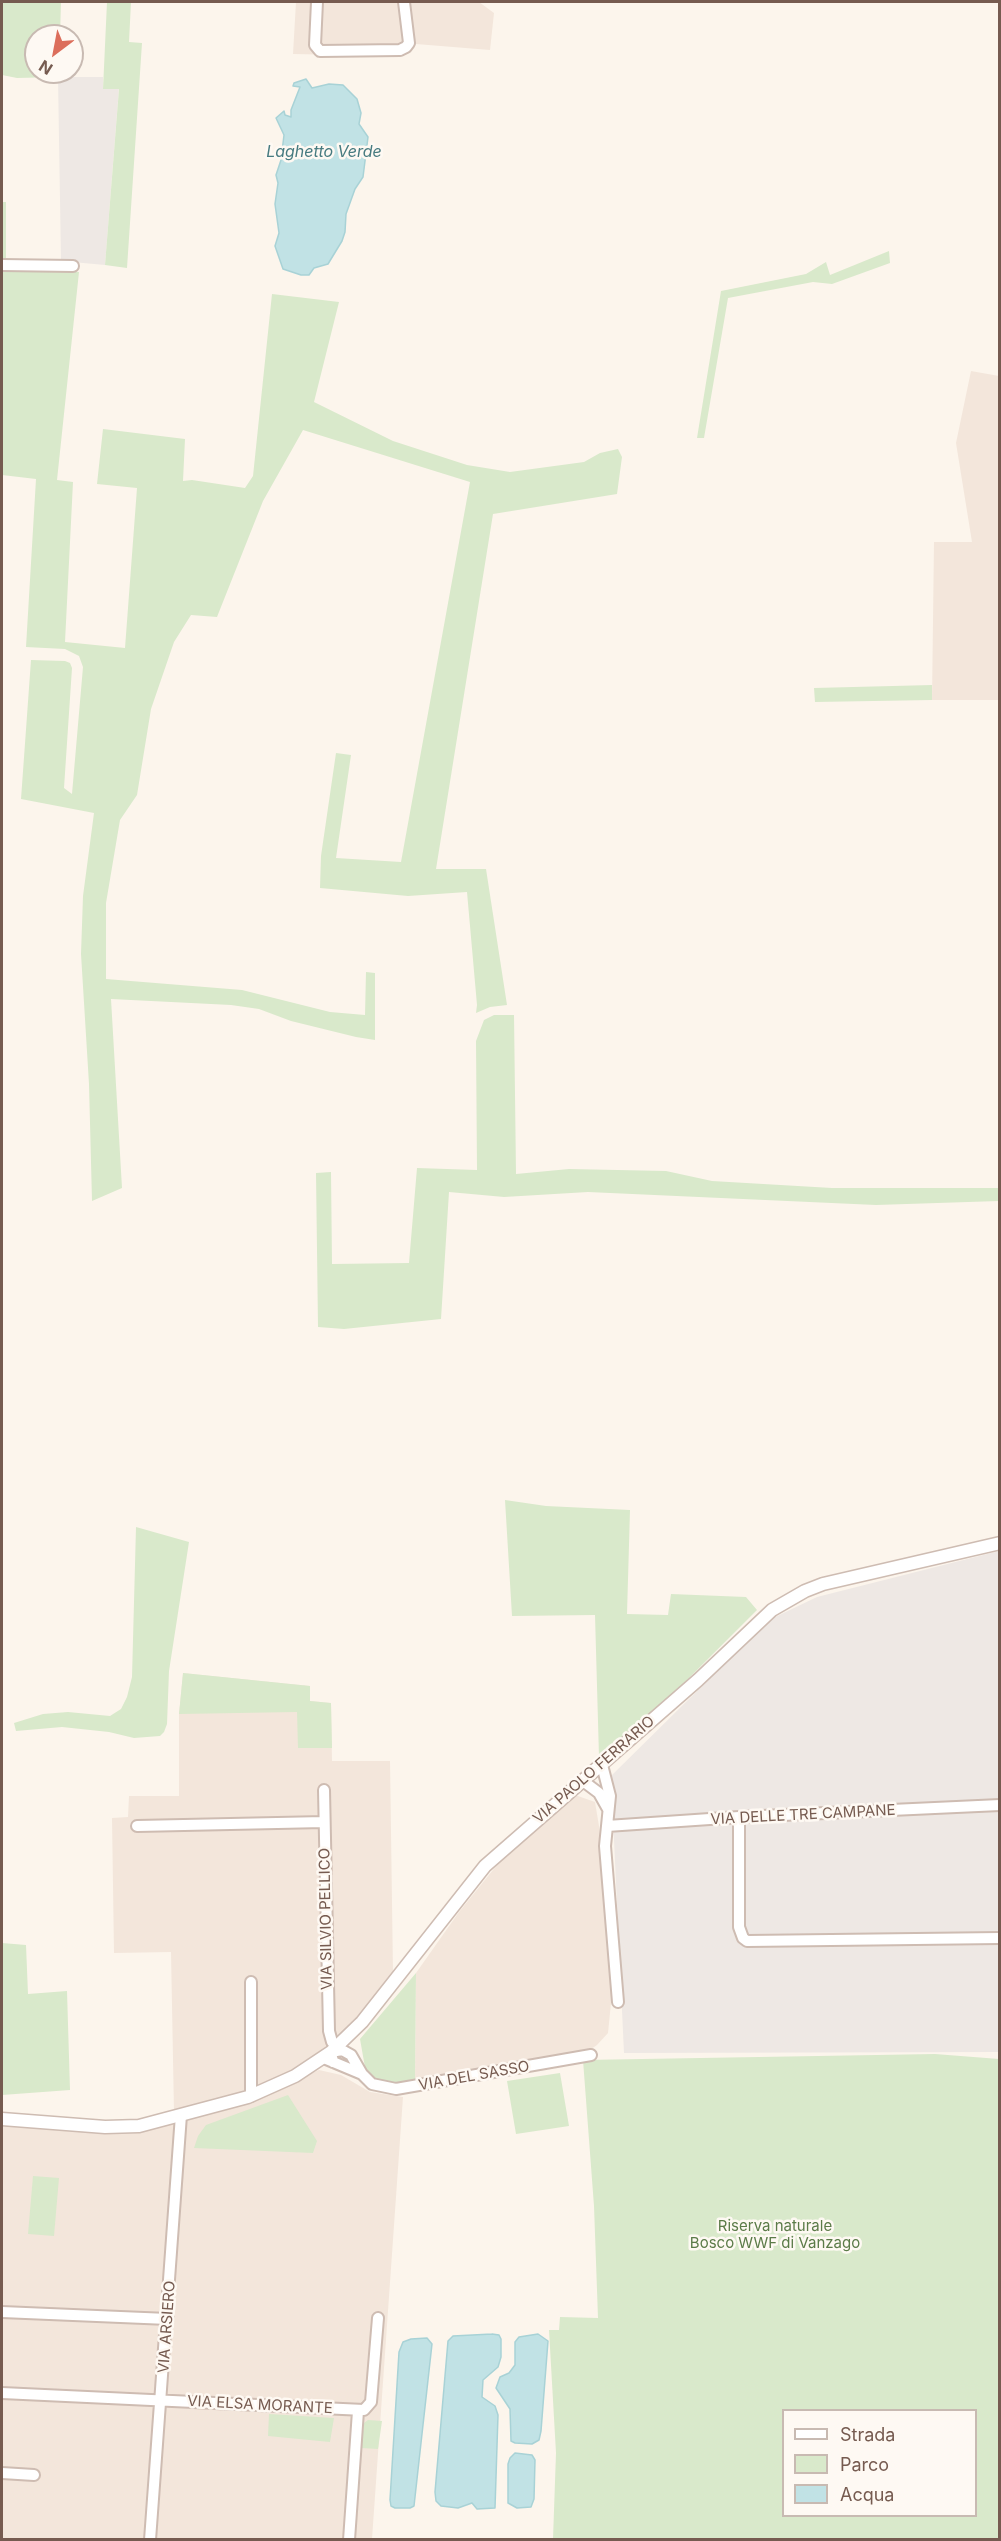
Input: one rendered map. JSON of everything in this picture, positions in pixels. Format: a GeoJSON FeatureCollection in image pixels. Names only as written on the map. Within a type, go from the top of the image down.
{"type":"FeatureCollection","features":[{"type":"Feature","properties":{"kind":"street"},"geometry":{"type":"LineString","coordinates":[[317,2],[315,45],[320,51],[400,50],[409,43],[404,2]]}},
{"type":"Feature","properties":{"kind":"street"},"geometry":{"type":"LineString","coordinates":[[2,265],[73,266]]}},
{"type":"Feature","properties":{"kind":"street","name":"VIA PAOLO FERRARIO"},"geometry":{"type":"LineString","coordinates":[[2,2119],[117,2128],[139,2126],[251,2096],[280,2084],[331,2055],[356,2028],[485,1866],[698,1680],[772,1610],[823,1584],[999,1543]]}},
{"type":"Feature","properties":{"kind":"street"},"geometry":{"type":"LineString","coordinates":[[602,1765],[609,1786],[605,1846],[618,2002]]}},
{"type":"Feature","properties":{"kind":"street"},"geometry":{"type":"LineString","coordinates":[[583,1781],[599,1793],[608,1809]]}},
{"type":"Feature","properties":{"kind":"street","name":"VIA SILVIO PELLICO"},"geometry":{"type":"LineString","coordinates":[[324,1790],[328,2031],[333,2042],[331,2055]]}},
{"type":"Feature","properties":{"kind":"street","name":"VIA DELLE TRE CAMPANE"},"geometry":{"type":"LineString","coordinates":[[607,1826],[739,1817],[999,1805]]}},
{"type":"Feature","properties":{"kind":"street"},"geometry":{"type":"LineString","coordinates":[[739,1817],[739,1927],[743,1938],[747,1941],[999,1938]]}},
{"type":"Feature","properties":{"kind":"street"},"geometry":{"type":"LineString","coordinates":[[137,1826],[324,1822]]}},
{"type":"Feature","properties":{"kind":"street"},"geometry":{"type":"LineString","coordinates":[[250,1982],[251,2096]]}},
{"type":"Feature","properties":{"kind":"street"},"geometry":{"type":"LineString","coordinates":[[356,2028],[351,2042],[351,2055],[362,2074]]}},
{"type":"Feature","properties":{"kind":"street"},"geometry":{"type":"LineString","coordinates":[[331,2055],[342,2050],[351,2055]]}},
{"type":"Feature","properties":{"kind":"street","name":"VIA DEL SASSO"},"geometry":{"type":"LineString","coordinates":[[331,2055],[362,2074],[372,2084],[405,2089],[591,2055]]}},
{"type":"Feature","properties":{"kind":"street","name":"VIA ARSIERO"},"geometry":{"type":"LineString","coordinates":[[150,2540],[168,2319],[181,2115]]}},
{"type":"Feature","properties":{"kind":"street"},"geometry":{"type":"LineString","coordinates":[[2,2312],[168,2319]]}},
{"type":"Feature","properties":{"kind":"street"},"geometry":{"type":"LineString","coordinates":[[349,2540],[358,2411],[364,2410],[371,2402],[378,2318]]}},
{"type":"Feature","properties":{"kind":"street","name":"VIA ELSA MORANTE"},"geometry":{"type":"LineString","coordinates":[[2,2393],[358,2411]]}},
{"type":"Feature","properties":{"kind":"street"},"geometry":{"type":"LineString","coordinates":[[2,2473],[34,2475]]}},
{"type":"Feature","properties":{"kind":"shaded area"},"geometry":{"type":"Polygon","coordinates":[[[296,2],[479,2],[494,13],[490,50],[416,44],[408,54],[394,56],[293,54],[296,2]]]}},
{"type":"Feature","properties":{"kind":"shaded area"},"geometry":{"type":"Polygon","coordinates":[[[84,77],[103,77],[103,89],[119,88],[105,265],[61,261],[58,84],[84,84],[84,77]]]}},
{"type":"Feature","properties":{"kind":"shaded area"},"geometry":{"type":"Polygon","coordinates":[[[971,371],[999,376],[999,700],[932,700],[934,542],[972,542],[956,443],[971,371]]]}},
{"type":"Feature","properties":{"kind":"shaded area"},"geometry":{"type":"Polygon","coordinates":[[[999,1551],[999,2052],[624,2053],[611,1776],[769,1620],[817,1597],[999,1551]]]}},
{"type":"Feature","properties":{"kind":"shaded area"},"geometry":{"type":"Polygon","coordinates":[[[183,1673],[310,1686],[310,1701],[331,1703],[332,1761],[390,1761],[393,1973],[345,2032],[303,2064],[261,2086],[174,2112],[171,1952],[114,1953],[112,1818],[128,1817],[129,1796],[179,1796],[179,1714],[183,1673]]]}},
{"type":"Feature","properties":{"kind":"shaded area"},"geometry":{"type":"Polygon","coordinates":[[[575,1795],[595,1802],[599,1826],[615,2000],[611,2003],[608,2033],[588,2051],[415,2082],[416,1973],[459,1912],[518,1839],[575,1795]]]}},
{"type":"Feature","properties":{"kind":"shaded area"},"geometry":{"type":"Polygon","coordinates":[[[319,2070],[341,2075],[370,2092],[403,2097],[372,2539],[2,2539],[2,2122],[105,2130],[299,2078],[319,2070]]]}},
{"type":"Feature","properties":{"kind":"green space"},"geometry":{"type":"Polygon","coordinates":[[[2,2],[61,2],[60,24],[24,24],[24,78],[2,75],[2,2]]]}},
{"type":"Feature","properties":{"kind":"green space"},"geometry":{"type":"Polygon","coordinates":[[[107,2],[131,2],[129,42],[142,43],[127,268],[105,265],[119,89],[103,89],[107,2]]]}},
{"type":"Feature","properties":{"kind":"green space"},"geometry":{"type":"Polygon","coordinates":[[[2,202],[6,202],[6,259],[2,259],[2,202]]]}},
{"type":"Feature","properties":{"kind":"green space"},"geometry":{"type":"Polygon","coordinates":[[[889,251],[890,263],[832,284],[813,282],[728,298],[704,438],[697,438],[721,291],[806,274],[826,262],[830,275],[889,251]]]}},
{"type":"Feature","properties":{"kind":"green space"},"geometry":{"type":"Polygon","coordinates":[[[2,270],[79,272],[57,480],[73,482],[65,642],[125,648],[137,488],[97,484],[103,429],[185,439],[183,481],[192,480],[245,488],[253,476],[272,294],[339,302],[314,402],[393,441],[467,465],[510,472],[584,462],[600,453],[618,449],[622,457],[617,494],[493,514],[436,869],[486,869],[507,1005],[490,1007],[476,1013],[467,892],[408,896],[320,888],[321,856],[336,753],[351,755],[336,858],[401,862],[470,482],[303,430],[263,501],[217,617],[191,615],[174,642],[151,709],[137,795],[120,820],[106,903],[106,979],[242,990],[330,1012],[365,1015],[366,972],[375,973],[375,1040],[291,1021],[259,1009],[231,1005],[111,999],[122,1188],[92,1201],[89,1084],[81,954],[83,896],[94,813],[21,799],[31,660],[65,661],[70,663],[72,668],[64,788],[72,794],[83,667],[79,656],[65,649],[26,647],[36,479],[2,475],[2,270]]]}},
{"type":"Feature","properties":{"kind":"green space"},"geometry":{"type":"Polygon","coordinates":[[[932,685],[932,700],[815,702],[814,688],[932,685]]]}},
{"type":"Feature","properties":{"kind":"green space"},"geometry":{"type":"Polygon","coordinates":[[[494,1015],[514,1015],[516,1174],[569,1169],[666,1171],[712,1181],[832,1188],[999,1188],[999,1201],[876,1205],[588,1192],[504,1197],[449,1192],[441,1319],[344,1329],[318,1327],[316,1173],[331,1172],[332,1264],[409,1263],[417,1168],[477,1170],[476,1041],[484,1020],[494,1015]]]}},
{"type":"Feature","properties":{"kind":"green space"},"geometry":{"type":"Polygon","coordinates":[[[505,1500],[546,1506],[630,1510],[627,1614],[668,1615],[671,1594],[746,1597],[757,1610],[682,1685],[599,1757],[595,1615],[512,1616],[505,1500]]]}},
{"type":"Feature","properties":{"kind":"green space"},"geometry":{"type":"Polygon","coordinates":[[[136,1527],[189,1542],[169,1671],[167,1724],[164,1732],[160,1736],[134,1738],[109,1732],[62,1727],[16,1731],[14,1723],[43,1714],[68,1712],[110,1716],[121,1709],[132,1677],[136,1527]]]}},
{"type":"Feature","properties":{"kind":"green space"},"geometry":{"type":"Polygon","coordinates":[[[183,1673],[310,1686],[310,1701],[331,1703],[332,1748],[298,1748],[297,1712],[179,1714],[183,1673]]]}},
{"type":"Feature","properties":{"kind":"green space"},"geometry":{"type":"Polygon","coordinates":[[[2,1943],[26,1945],[28,1994],[67,1991],[70,2090],[2,2095],[2,1943]]]}},
{"type":"Feature","properties":{"kind":"green space"},"geometry":{"type":"Polygon","coordinates":[[[416,1973],[415,2082],[391,2084],[381,2082],[366,2073],[360,2039],[416,1973]]]}},
{"type":"Feature","properties":{"kind":"green space","name":"Riserva naturale Bosco WWF di Vanzago"},"geometry":{"type":"Polygon","coordinates":[[[935,2054],[999,2059],[999,2539],[553,2539],[556,2453],[549,2330],[559,2330],[560,2317],[598,2318],[594,2206],[583,2060],[935,2054]]]}},
{"type":"Feature","properties":{"kind":"green space"},"geometry":{"type":"Polygon","coordinates":[[[560,2073],[569,2126],[516,2134],[507,2081],[560,2073]]]}},
{"type":"Feature","properties":{"kind":"green space"},"geometry":{"type":"Polygon","coordinates":[[[288,2095],[317,2141],[313,2153],[194,2148],[198,2136],[206,2125],[288,2095]]]}},
{"type":"Feature","properties":{"kind":"green space"},"geometry":{"type":"Polygon","coordinates":[[[33,2176],[59,2178],[54,2236],[28,2234],[33,2176]]]}},
{"type":"Feature","properties":{"kind":"green space"},"geometry":{"type":"Polygon","coordinates":[[[269,2414],[334,2418],[330,2442],[268,2436],[269,2414]]]}},
{"type":"Feature","properties":{"kind":"green space"},"geometry":{"type":"Polygon","coordinates":[[[368,2420],[382,2421],[378,2449],[361,2448],[364,2423],[368,2420]]]}},
{"type":"Feature","properties":{"kind":"water","name":"Laghetto Verde"},"geometry":{"type":"Polygon","coordinates":[[[306,79],[312,88],[329,84],[343,85],[357,99],[361,113],[359,124],[368,137],[363,177],[355,189],[346,214],[342,241],[328,264],[314,268],[309,275],[301,275],[283,269],[275,246],[279,233],[275,204],[278,183],[276,175],[281,160],[284,135],[276,118],[284,111],[285,115],[291,117],[291,110],[300,87],[293,86],[294,83],[306,79]]]}},
{"type":"Feature","properties":{"kind":"water"},"geometry":{"type":"Polygon","coordinates":[[[538,2334],[548,2341],[541,2431],[539,2440],[532,2444],[515,2443],[511,2441],[510,2409],[496,2388],[500,2377],[509,2373],[515,2365],[515,2342],[519,2337],[538,2334]]]}},
{"type":"Feature","properties":{"kind":"water"},"geometry":{"type":"Polygon","coordinates":[[[499,2335],[501,2339],[501,2357],[498,2367],[483,2380],[482,2397],[495,2406],[498,2415],[495,2508],[477,2509],[472,2503],[458,2508],[441,2506],[436,2501],[435,2492],[448,2341],[453,2336],[499,2335]]]}},
{"type":"Feature","properties":{"kind":"water"},"geometry":{"type":"Polygon","coordinates":[[[427,2338],[432,2344],[414,2506],[395,2508],[391,2506],[390,2500],[399,2352],[403,2342],[427,2338]]]}},
{"type":"Feature","properties":{"kind":"water"},"geometry":{"type":"Polygon","coordinates":[[[515,2453],[532,2455],[535,2460],[534,2499],[531,2507],[517,2508],[508,2503],[508,2464],[515,2453]]]}}]}
